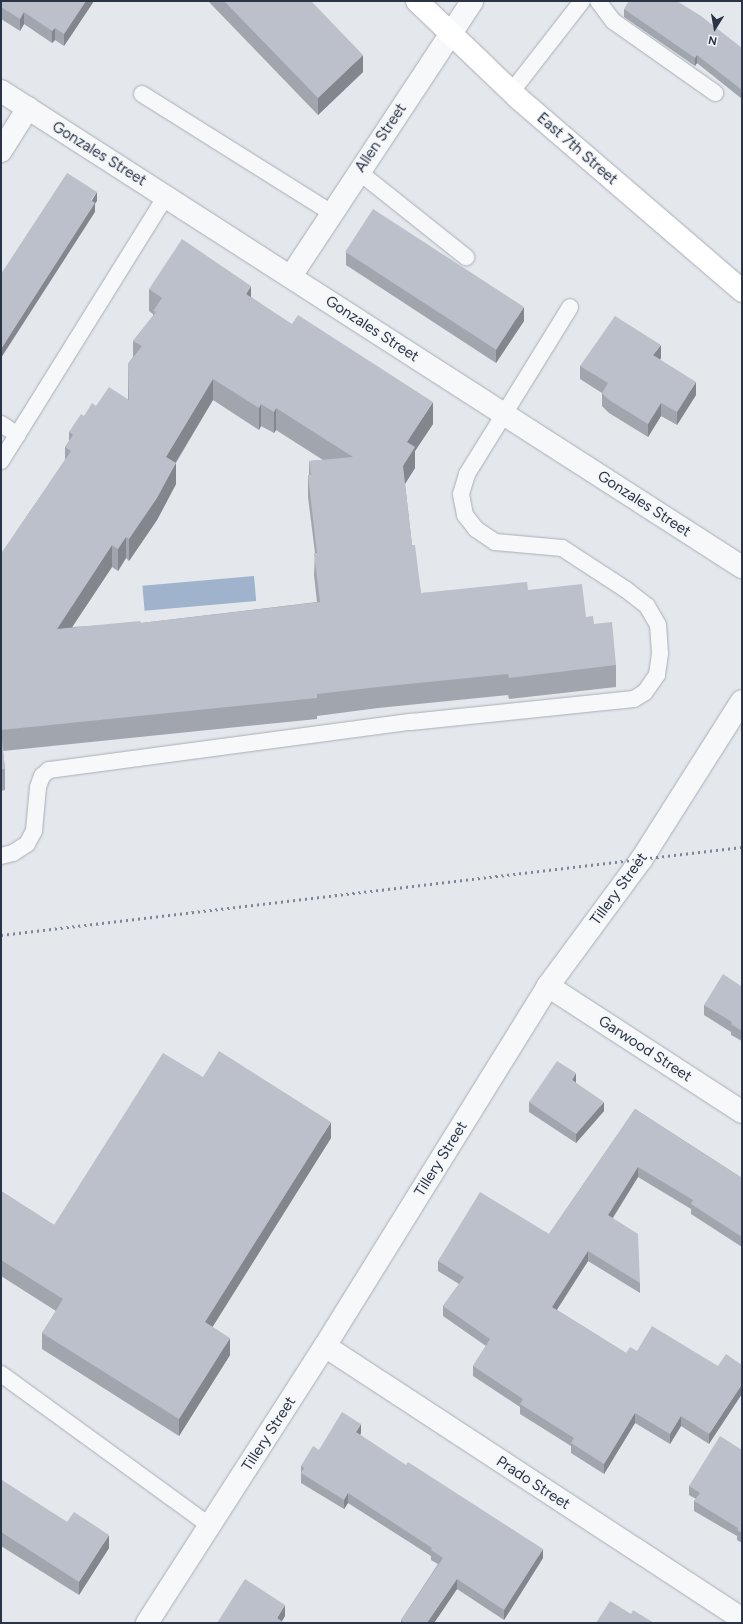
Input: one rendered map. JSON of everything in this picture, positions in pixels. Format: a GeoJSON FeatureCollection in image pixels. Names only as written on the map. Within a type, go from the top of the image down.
{"type":"FeatureCollection","features":[{"type":"Feature","properties":{"kind":"main road","name":"East 7th Street"},"geometry":{"type":"LineString","coordinates":[[417,1],[512,91],[742,291]]}},
{"type":"Feature","properties":{"kind":"street","name":"Allen Street"},"geometry":{"type":"LineString","coordinates":[[291,276],[472,1]]}},
{"type":"Feature","properties":{"kind":"street","name":"Gonzales Street"},"geometry":{"type":"LineString","coordinates":[[1,91],[742,567]]}},
{"type":"Feature","properties":{"kind":"street"},"geometry":{"type":"LineString","coordinates":[[1,150],[28,108]]}},
{"type":"Feature","properties":{"kind":"street","name":"Tillery Street"},"geometry":{"type":"LineString","coordinates":[[147,1623],[325,1346],[548,986],[641,860],[742,701]]}},
{"type":"Feature","properties":{"kind":"street","name":"Garwood Street"},"geometry":{"type":"LineString","coordinates":[[548,986],[742,1112]]}},
{"type":"Feature","properties":{"kind":"street","name":"Prado Street"},"geometry":{"type":"LineString","coordinates":[[325,1346],[742,1619]]}},
{"type":"Feature","properties":{"kind":"lane"},"geometry":{"type":"LineString","coordinates":[[512,91],[582,1]]}},
{"type":"Feature","properties":{"kind":"lane"},"geometry":{"type":"LineString","coordinates":[[598,1],[613,21],[715,93]]}},
{"type":"Feature","properties":{"kind":"lane"},"geometry":{"type":"LineString","coordinates":[[142,94],[332,213]]}},
{"type":"Feature","properties":{"kind":"lane"},"geometry":{"type":"LineString","coordinates":[[359,172],[466,257]]}},
{"type":"Feature","properties":{"kind":"lane"},"geometry":{"type":"LineString","coordinates":[[1,461],[166,196]]}},
{"type":"Feature","properties":{"kind":"lane"},"geometry":{"type":"LineString","coordinates":[[1,856],[13,853],[27,844],[34,831],[38,786],[42,776],[49,770],[411,722],[621,701],[634,699],[645,692],[658,675],[660,653],[658,626],[647,606],[625,589],[562,548],[495,542],[476,530],[464,514],[461,494],[467,474],[570,307]]}},
{"type":"Feature","properties":{"kind":"lane"},"geometry":{"type":"LineString","coordinates":[[1,424],[18,435]]}},
{"type":"Feature","properties":{"kind":"lane"},"geometry":{"type":"LineString","coordinates":[[1,1374],[210,1526]]}},
{"type":"Feature","properties":{"kind":"water"},"geometry":{"type":"Polygon","coordinates":[[[254,576],[256,601],[145,611],[142,586],[254,576]]]}},
{"type":"Feature","properties":{"kind":"building"},"geometry":{"type":"Polygon","coordinates":[[[1,1],[86,1],[64,34],[55,28],[52,31],[24,12],[20,19],[1,7],[1,1]]]}},
{"type":"Feature","properties":{"kind":"building"},"geometry":{"type":"Polygon","coordinates":[[[224,1],[311,1],[363,55],[318,98],[224,1]]]}},
{"type":"Feature","properties":{"kind":"building"},"geometry":{"type":"Polygon","coordinates":[[[629,1],[677,1],[701,16],[742,48],[742,90],[697,55],[695,58],[624,9],[629,1]]]}},
{"type":"Feature","properties":{"kind":"building"},"geometry":{"type":"Polygon","coordinates":[[[67,173],[97,192],[91,200],[95,203],[1,349],[1,274],[67,173]]]}},
{"type":"Feature","properties":{"kind":"building"},"geometry":{"type":"Polygon","coordinates":[[[373,209],[524,307],[496,350],[345,252],[373,209]]]}},
{"type":"Feature","properties":{"kind":"building"},"geometry":{"type":"Polygon","coordinates":[[[182,239],[251,286],[246,294],[292,324],[298,315],[433,402],[407,442],[415,447],[403,466],[412,545],[415,545],[421,593],[527,582],[528,590],[582,584],[586,617],[593,616],[594,624],[612,622],[616,665],[509,678],[508,674],[378,687],[317,694],[317,698],[1,730],[1,554],[71,451],[65,447],[73,435],[69,432],[81,414],[84,416],[92,403],[96,406],[109,387],[129,400],[128,364],[142,346],[133,341],[156,312],[153,311],[162,298],[149,289],[182,239]],[[213,379],[166,457],[176,463],[157,498],[129,539],[126,537],[118,549],[112,545],[57,629],[140,621],[141,623],[320,602],[314,553],[317,553],[308,475],[311,475],[309,461],[353,457],[276,408],[274,412],[261,404],[259,408],[213,379]]]}},
{"type":"Feature","properties":{"kind":"building"},"geometry":{"type":"Polygon","coordinates":[[[615,316],[661,345],[653,355],[696,382],[677,412],[661,403],[648,424],[609,400],[602,393],[608,383],[580,366],[615,316]]]}},
{"type":"Feature","properties":{"kind":"building"},"geometry":{"type":"Polygon","coordinates":[[[1,730],[5,769],[1,769],[1,730]]]}},
{"type":"Feature","properties":{"kind":"building"},"geometry":{"type":"Polygon","coordinates":[[[723,974],[741,986],[742,984],[742,1031],[731,1024],[732,1022],[704,1005],[723,974]]]}},
{"type":"Feature","properties":{"kind":"building"},"geometry":{"type":"Polygon","coordinates":[[[219,1051],[331,1122],[205,1322],[230,1338],[179,1419],[42,1333],[63,1299],[1,1260],[1,1191],[54,1225],[163,1053],[203,1077],[219,1051]]]}},
{"type":"Feature","properties":{"kind":"building"},"geometry":{"type":"Polygon","coordinates":[[[557,1061],[576,1073],[572,1080],[604,1102],[576,1134],[529,1102],[557,1061]]]}},
{"type":"Feature","properties":{"kind":"building"},"geometry":{"type":"Polygon","coordinates":[[[635,1109],[742,1178],[742,1237],[691,1204],[693,1200],[638,1167],[608,1215],[638,1234],[640,1283],[588,1251],[552,1307],[626,1353],[630,1347],[637,1351],[652,1326],[718,1366],[726,1354],[742,1365],[742,1384],[709,1434],[681,1416],[670,1434],[635,1413],[604,1464],[571,1443],[574,1438],[520,1404],[523,1399],[473,1366],[490,1339],[443,1306],[464,1277],[438,1261],[480,1192],[549,1234],[635,1109]]]}},
{"type":"Feature","properties":{"kind":"building"},"geometry":{"type":"Polygon","coordinates":[[[342,1412],[361,1424],[356,1432],[406,1465],[408,1462],[543,1549],[504,1610],[457,1579],[427,1623],[405,1623],[401,1620],[443,1558],[431,1550],[432,1548],[348,1493],[344,1500],[301,1473],[304,1468],[301,1466],[313,1446],[319,1450],[342,1412]]]}},
{"type":"Feature","properties":{"kind":"building"},"geometry":{"type":"Polygon","coordinates":[[[720,1436],[742,1450],[742,1533],[737,1530],[738,1528],[694,1501],[700,1493],[689,1486],[720,1436]]]}},
{"type":"Feature","properties":{"kind":"building"},"geometry":{"type":"Polygon","coordinates":[[[2,1480],[67,1522],[74,1512],[109,1535],[79,1582],[1,1532],[2,1480]]]}},
{"type":"Feature","properties":{"kind":"building"},"geometry":{"type":"Polygon","coordinates":[[[245,1579],[285,1605],[277,1618],[285,1623],[217,1623],[245,1579]]]}},
{"type":"Feature","properties":{"kind":"building"},"geometry":{"type":"Polygon","coordinates":[[[610,1601],[631,1614],[633,1610],[654,1623],[596,1623],[610,1601]]]}},
{"type":"Feature","properties":{"kind":"railway"},"geometry":{"type":"LineString","coordinates":[[1,935],[742,847]]}}]}
